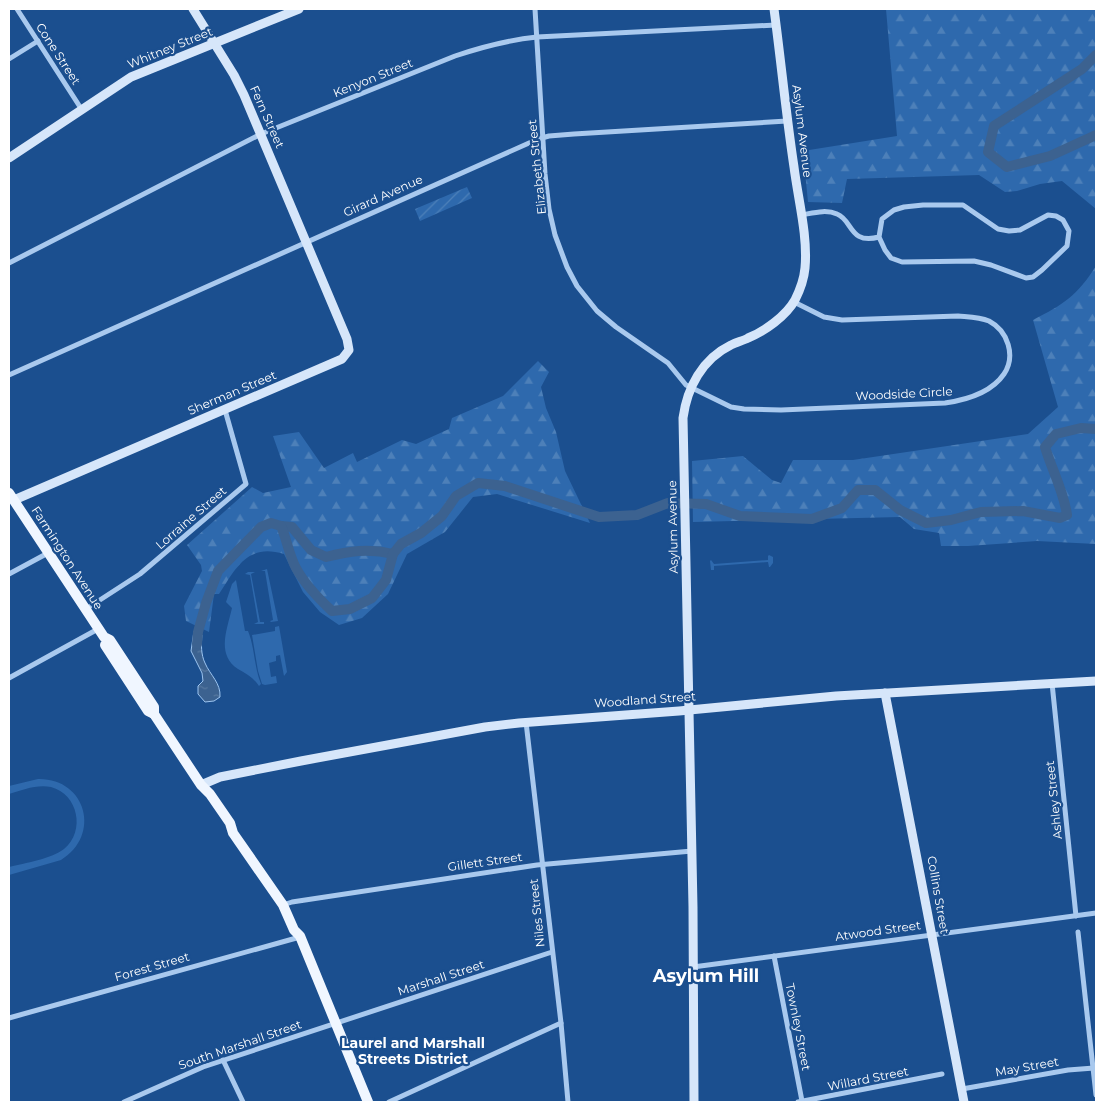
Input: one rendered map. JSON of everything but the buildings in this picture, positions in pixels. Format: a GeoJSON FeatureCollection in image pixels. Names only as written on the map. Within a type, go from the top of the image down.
{"type":"FeatureCollection","features":[{"type":"Feature","properties":{"kind":"main road","name":"Fern Street"},"geometry":{"type":"LineString","coordinates":[[193,9],[240,85],[306,241]]}},
{"type":"Feature","properties":{"kind":"main road","name":"Whitney Street"},"geometry":{"type":"LineString","coordinates":[[9,158],[118,85],[138,74],[299,9]]}},
{"type":"Feature","properties":{"kind":"main road","name":"Asylum Avenue"},"geometry":{"type":"LineString","coordinates":[[694,1102],[692,851],[683,426],[685,402],[698,374],[715,355],[731,344],[750,338],[778,320],[794,302],[802,285],[805,269],[804,243],[774,9]]}},
{"type":"Feature","properties":{"kind":"main road","name":"Sherman Street"},"geometry":{"type":"LineString","coordinates":[[11,497],[342,360],[348,352],[348,340],[306,241]]}},
{"type":"Feature","properties":{"kind":"main road","name":"Farmington Avenue"},"geometry":{"type":"LineString","coordinates":[[11,497],[101,633],[105,645],[127,680],[148,711],[154,714],[201,785],[202,793],[224,828],[233,833],[283,906],[291,911],[300,928],[300,936],[368,1102]]}},
{"type":"Feature","properties":{"kind":"main road","name":"Woodland Street"},"geometry":{"type":"LineString","coordinates":[[201,785],[220,777],[302,760],[485,727],[526,722],[885,693],[1096,680]]}},
{"type":"Feature","properties":{"kind":"main road","name":"Collins Street"},"geometry":{"type":"LineString","coordinates":[[885,693],[964,1102]]}},
{"type":"Feature","properties":{"kind":"street","name":"Cone Street"},"geometry":{"type":"LineString","coordinates":[[17,9],[82,110]]}},
{"type":"Feature","properties":{"kind":"street","name":"Elizabeth Street"},"geometry":{"type":"LineString","coordinates":[[535,9],[549,209],[559,246],[571,276],[597,311],[668,364],[690,388]]}},
{"type":"Feature","properties":{"kind":"street","name":"Kenyon Street"},"geometry":{"type":"LineString","coordinates":[[9,263],[261,134],[455,56],[503,42],[537,38],[776,24]]}},
{"type":"Feature","properties":{"kind":"street"},"geometry":{"type":"LineString","coordinates":[[9,59],[38,41]]}},
{"type":"Feature","properties":{"kind":"street","name":"Girard Avenue"},"geometry":{"type":"LineString","coordinates":[[9,375],[306,241],[543,138],[583,133],[787,121]]}},
{"type":"Feature","properties":{"kind":"street"},"geometry":{"type":"LineString","coordinates":[[923,205],[963,205],[998,229],[1009,231],[1020,230],[1048,215],[1056,216],[1063,220],[1069,231],[1067,246],[1042,270],[1033,277],[1026,278],[974,260],[902,262],[891,258],[879,237],[882,220],[894,210],[923,205]]}},
{"type":"Feature","properties":{"kind":"street"},"geometry":{"type":"LineString","coordinates":[[800,215],[829,211],[840,214],[854,234],[864,237],[879,237]]}},
{"type":"Feature","properties":{"kind":"street","name":"Woodside Circle"},"geometry":{"type":"LineString","coordinates":[[690,388],[731,406],[765,411],[945,403],[959,401],[983,392],[1003,375],[1008,365],[1010,356],[1006,338],[999,328],[988,321],[974,317],[958,316],[842,320],[824,317],[794,302]]}},
{"type":"Feature","properties":{"kind":"street","name":"Lorraine Street"},"geometry":{"type":"LineString","coordinates":[[86,610],[140,574],[246,484],[225,410]]}},
{"type":"Feature","properties":{"kind":"street"},"geometry":{"type":"LineString","coordinates":[[9,574],[48,552]]}},
{"type":"Feature","properties":{"kind":"street"},"geometry":{"type":"LineString","coordinates":[[9,678],[101,633]]}},
{"type":"Feature","properties":{"kind":"street","name":"Ashley Street"},"geometry":{"type":"LineString","coordinates":[[1052,683],[1076,916]]}},
{"type":"Feature","properties":{"kind":"street","name":"Niles Street"},"geometry":{"type":"LineString","coordinates":[[526,722],[561,1023],[568,1102]]}},
{"type":"Feature","properties":{"kind":"street","name":"Gillett Street"},"geometry":{"type":"LineString","coordinates":[[283,906],[292,902],[542,864],[692,851]]}},
{"type":"Feature","properties":{"kind":"street","name":"Atwood Street"},"geometry":{"type":"LineString","coordinates":[[693,967],[1096,913]]}},
{"type":"Feature","properties":{"kind":"street"},"geometry":{"type":"LineString","coordinates":[[1078,932],[1095,1068],[1096,1096]]}},
{"type":"Feature","properties":{"kind":"street","name":"Forest Street"},"geometry":{"type":"LineString","coordinates":[[9,1018],[300,936]]}},
{"type":"Feature","properties":{"kind":"street","name":"Marshall Street"},"geometry":{"type":"LineString","coordinates":[[336,1023],[552,952]]}},
{"type":"Feature","properties":{"kind":"street","name":"Townley Street"},"geometry":{"type":"LineString","coordinates":[[774,956],[800,1102]]}},
{"type":"Feature","properties":{"kind":"street","name":"South Marshall Street"},"geometry":{"type":"LineString","coordinates":[[124,1102],[200,1068],[336,1023]]}},
{"type":"Feature","properties":{"kind":"street"},"geometry":{"type":"LineString","coordinates":[[389,1102],[561,1023]]}},
{"type":"Feature","properties":{"kind":"street"},"geometry":{"type":"LineString","coordinates":[[223,1060],[243,1102]]}},
{"type":"Feature","properties":{"kind":"street","name":"May Street"},"geometry":{"type":"LineString","coordinates":[[962,1089],[1068,1070],[1095,1068]]}},
{"type":"Feature","properties":{"kind":"street","name":"Willard Street"},"geometry":{"type":"LineString","coordinates":[[800,1102],[942,1074]]}},
{"type":"Feature","properties":{"kind":"green space"},"geometry":{"type":"Polygon","coordinates":[[[886,9],[1096,9],[1096,209],[1062,181],[1005,192],[979,175],[847,179],[842,203],[808,202],[803,151],[897,136],[886,9]]]}},
{"type":"Feature","properties":{"kind":"green space"},"geometry":{"type":"Polygon","coordinates":[[[467,187],[472,198],[420,221],[415,209],[467,187]]]}},
{"type":"Feature","properties":{"kind":"green space"},"geometry":{"type":"Polygon","coordinates":[[[1096,266],[1096,544],[1037,541],[941,546],[939,533],[914,529],[900,517],[693,522],[692,461],[743,456],[772,480],[781,483],[793,460],[853,460],[1028,434],[1058,407],[1033,320],[1053,309],[1076,292],[1096,266]]]}},
{"type":"Feature","properties":{"kind":"green space"},"geometry":{"type":"Polygon","coordinates":[[[538,361],[549,372],[541,387],[546,408],[556,432],[565,471],[590,523],[497,494],[473,497],[445,532],[407,554],[388,594],[362,618],[339,625],[320,612],[303,592],[284,554],[271,551],[252,555],[244,560],[231,575],[219,594],[214,594],[209,632],[186,621],[184,606],[202,571],[201,565],[187,545],[252,487],[263,493],[291,487],[273,436],[299,432],[324,468],[353,453],[357,462],[402,440],[416,444],[449,429],[452,418],[503,396],[538,361]]]}},
{"type":"Feature","properties":{"kind":"green space"},"geometry":{"type":"Polygon","coordinates":[[[769,555],[773,557],[773,563],[770,567],[768,562],[714,566],[714,570],[711,570],[711,560],[714,564],[768,560],[769,555]]]}},
{"type":"Feature","properties":{"kind":"green space"},"geometry":{"type":"Polygon","coordinates":[[[267,569],[278,621],[271,622],[273,620],[265,571],[261,571],[267,569]]]}},
{"type":"Feature","properties":{"kind":"green space"},"geometry":{"type":"Polygon","coordinates":[[[255,572],[251,574],[260,622],[264,622],[264,624],[254,624],[258,622],[250,575],[245,574],[255,572]]]}},
{"type":"Feature","properties":{"kind":"green space"},"geometry":{"type":"Polygon","coordinates":[[[236,580],[245,631],[248,631],[250,637],[261,684],[259,686],[253,678],[231,663],[225,649],[226,633],[232,608],[226,602],[232,584],[236,580]]]}},
{"type":"Feature","properties":{"kind":"green space"},"geometry":{"type":"Polygon","coordinates":[[[279,626],[287,672],[284,676],[280,655],[276,656],[276,661],[269,663],[271,677],[276,676],[277,683],[265,685],[262,684],[258,671],[252,635],[275,631],[275,627],[279,626]]]}},
{"type":"Feature","properties":{"kind":"green space"},"geometry":{"type":"Polygon","coordinates":[[[38,779],[54,781],[68,788],[77,798],[83,810],[84,823],[81,837],[74,849],[61,860],[9,875],[9,867],[45,858],[64,849],[75,833],[77,823],[73,805],[68,797],[60,791],[51,787],[40,786],[9,794],[9,786],[38,779]]]}},
{"type":"Feature","properties":{"kind":"water"},"geometry":{"type":"Polygon","coordinates":[[[194,631],[202,635],[204,660],[219,687],[220,697],[214,701],[205,702],[198,694],[198,686],[203,681],[202,673],[191,651],[194,631]]]}},
{"type":"Feature","properties":{"kind":"waterway"},"geometry":{"type":"LineString","coordinates":[[1096,55],[1082,69],[994,126],[988,152],[1007,167],[1050,156],[1096,135]]}},
{"type":"Feature","properties":{"kind":"waterway"},"geometry":{"type":"LineString","coordinates":[[197,644],[198,632],[206,603],[218,571],[261,527],[271,523],[281,526],[296,568],[303,580],[317,596],[332,611],[350,609],[372,598],[386,580],[393,554],[401,544],[421,533],[442,516],[456,496],[478,483],[505,486],[599,517],[637,515],[668,503],[706,504],[740,516],[812,519],[842,508],[858,490],[875,490],[900,510],[926,523],[951,520],[981,512],[1023,511],[1060,518],[1067,515],[1061,489],[1045,447],[1056,434],[1081,428],[1096,429]]}},
{"type":"Feature","properties":{"kind":"waterway"},"geometry":{"type":"LineString","coordinates":[[281,526],[292,527],[311,550],[326,557],[359,551],[393,554]]}},
{"type":"Feature","properties":{"kind":"district","name":"Asylum Hill"},"geometry":{"type":"Point","coordinates":[706,976]}},
{"type":"Feature","properties":{"kind":"district","name":"Laurel and Marshall Streets District"},"geometry":{"type":"Point","coordinates":[413,1052]}}]}
